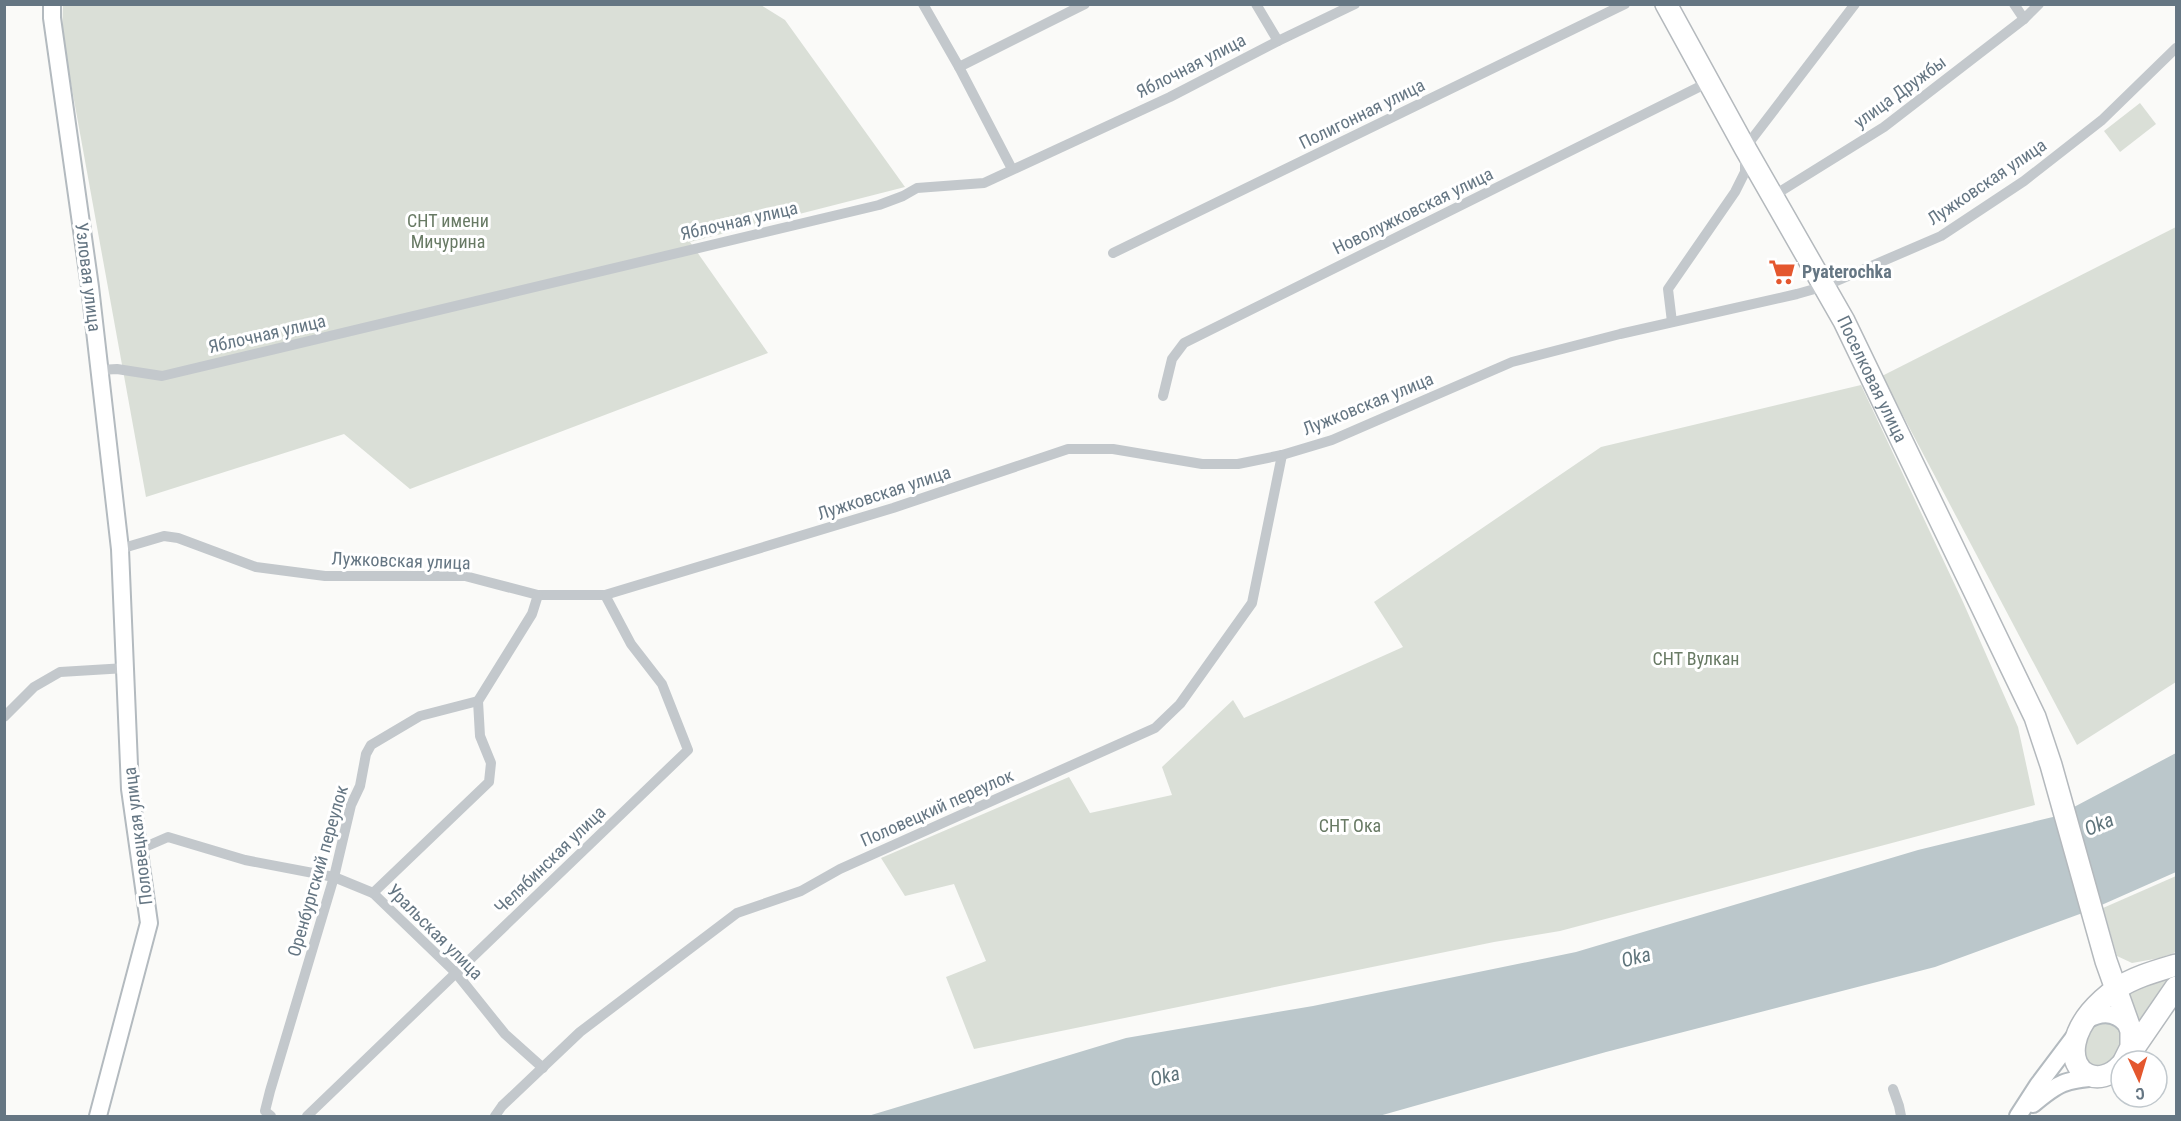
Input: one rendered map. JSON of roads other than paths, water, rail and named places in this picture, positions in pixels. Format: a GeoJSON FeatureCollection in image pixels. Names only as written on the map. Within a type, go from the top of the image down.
{"type":"FeatureCollection","features":[{"type":"Feature","properties":{"kind":"highway","name":"Поселковая улица"},"geometry":{"type":"LineString","coordinates":[[1666,4],[1745,148],[1825,286],[1873,377],[2026,696],[2051,765],[2106,957],[2131,1031]]}},
{"type":"Feature","properties":{"kind":"highway"},"geometry":{"type":"LineString","coordinates":[[2106,957],[2113,970],[2120,974],[2135,975],[2169,967]]}},
{"type":"Feature","properties":{"kind":"highway"},"geometry":{"type":"LineString","coordinates":[[2106,957],[2102,988],[2074,1044],[2077,1065],[2085,1073],[2100,1077],[2109,1075]]}},
{"type":"Feature","properties":{"kind":"highway"},"geometry":{"type":"LineString","coordinates":[[2093,1009],[2116,989],[2169,967]]}},
{"type":"Feature","properties":{"kind":"highway"},"geometry":{"type":"LineString","coordinates":[[2132,1049],[2176,987]]}},
{"type":"Feature","properties":{"kind":"highway"},"geometry":{"type":"LineString","coordinates":[[2130,1049],[2131,1031]]}},
{"type":"Feature","properties":{"kind":"street","name":"Узловая улица"},"geometry":{"type":"LineString","coordinates":[[52,4],[52,18],[90,287],[120,549]]}},
{"type":"Feature","properties":{"kind":"street"},"geometry":{"type":"LineString","coordinates":[[923,4],[959,67],[1012,170]]}},
{"type":"Feature","properties":{"kind":"street"},"geometry":{"type":"LineString","coordinates":[[959,67],[1085,4]]}},
{"type":"Feature","properties":{"kind":"street"},"geometry":{"type":"LineString","coordinates":[[1256,4],[1278,40]]}},
{"type":"Feature","properties":{"kind":"street","name":"Яблочная улица"},"geometry":{"type":"LineString","coordinates":[[99,370],[117,369],[162,376],[879,205],[917,188],[984,183],[1170,97],[1278,40],[1355,4]]}},
{"type":"Feature","properties":{"kind":"street","name":"Полигонная улица"},"geometry":{"type":"LineString","coordinates":[[1113,253],[1625,4]]}},
{"type":"Feature","properties":{"kind":"street"},"geometry":{"type":"LineString","coordinates":[[1672,322],[1668,289],[1735,192],[1744,172],[1745,148],[1855,4]]}},
{"type":"Feature","properties":{"kind":"street"},"geometry":{"type":"LineString","coordinates":[[2014,4],[2024,19]]}},
{"type":"Feature","properties":{"kind":"street","name":"улица Дружбы"},"geometry":{"type":"LineString","coordinates":[[1773,196],[1884,127],[2024,19],[2038,4]]}},
{"type":"Feature","properties":{"kind":"street","name":"Лужковская улица"},"geometry":{"type":"LineString","coordinates":[[120,549],[164,536],[178,538],[256,567],[325,576],[465,576],[538,595],[605,595],[893,508],[1068,449],[1113,449],[1202,464],[1238,464],[1282,455],[1332,440],[1512,362],[1825,286],[1941,236],[2024,181],[2102,120],[2176,48]]}},
{"type":"Feature","properties":{"kind":"street","name":"Новолужковская улица"},"geometry":{"type":"LineString","coordinates":[[1163,396],[1172,359],[1184,343],[1709,82]]}},
{"type":"Feature","properties":{"kind":"street","name":"Половецкий переулок"},"geometry":{"type":"LineString","coordinates":[[495,1116],[502,1106],[580,1032],[737,913],[801,891],[840,869],[1155,728],[1180,704],[1252,603],[1282,455]]}},
{"type":"Feature","properties":{"kind":"street","name":"Половецкая улица"},"geometry":{"type":"LineString","coordinates":[[98,1116],[149,923],[130,789],[120,549]]}},
{"type":"Feature","properties":{"kind":"street"},"geometry":{"type":"LineString","coordinates":[[373,893],[489,782],[491,763],[480,736],[478,701],[532,614],[538,595]]}},
{"type":"Feature","properties":{"kind":"street","name":"Челябинская улица"},"geometry":{"type":"LineString","coordinates":[[307,1116],[688,750],[662,684],[631,644],[605,595]]}},
{"type":"Feature","properties":{"kind":"street"},"geometry":{"type":"LineString","coordinates":[[4,717],[34,687],[60,672],[126,668]]}},
{"type":"Feature","properties":{"kind":"street","name":"Оренбургский переулок"},"geometry":{"type":"LineString","coordinates":[[271,1116],[265,1111],[270,1091],[334,878],[351,806],[360,786],[366,754],[371,745],[420,716],[478,701]]}},
{"type":"Feature","properties":{"kind":"street","name":"Уральская улица"},"geometry":{"type":"LineString","coordinates":[[138,850],[168,837],[245,860],[334,878],[373,893],[456,973],[505,1034],[543,1068]]}},
{"type":"Feature","properties":{"kind":"street"},"geometry":{"type":"LineString","coordinates":[[2019,1116],[2080,1028],[2095,1015],[2112,1014],[2126,1022],[2131,1031]]}},
{"type":"Feature","properties":{"kind":"street"},"geometry":{"type":"LineString","coordinates":[[2019,1116],[2061,1083],[2100,1077]]}},
{"type":"Feature","properties":{"kind":"street"},"geometry":{"type":"LineString","coordinates":[[1893,1089],[1900,1116]]}},
{"type":"Feature","properties":{"kind":"water","name":"Oka"},"geometry":{"type":"Polygon","coordinates":[[[2176,753],[2176,872],[2088,911],[1935,967],[1606,1052],[1379,1116],[868,1116],[1126,1038],[1313,1006],[1576,952],[1918,850],[2057,816],[2176,753]]]}},
{"type":"Feature","properties":{"kind":"place","name":"Pyaterochka"},"geometry":{"type":"Point","coordinates":[1782,272]}},
{"type":"Feature","properties":{"kind":"park label","name":"СНТ имени Мичурина"},"geometry":{"type":"Point","coordinates":[448,231]}},
{"type":"Feature","properties":{"kind":"park label","name":"СНТ Вулкан"},"geometry":{"type":"Point","coordinates":[1696,659]}},
{"type":"Feature","properties":{"kind":"park label","name":"СНТ Ока"},"geometry":{"type":"Point","coordinates":[1350,826]}}]}
